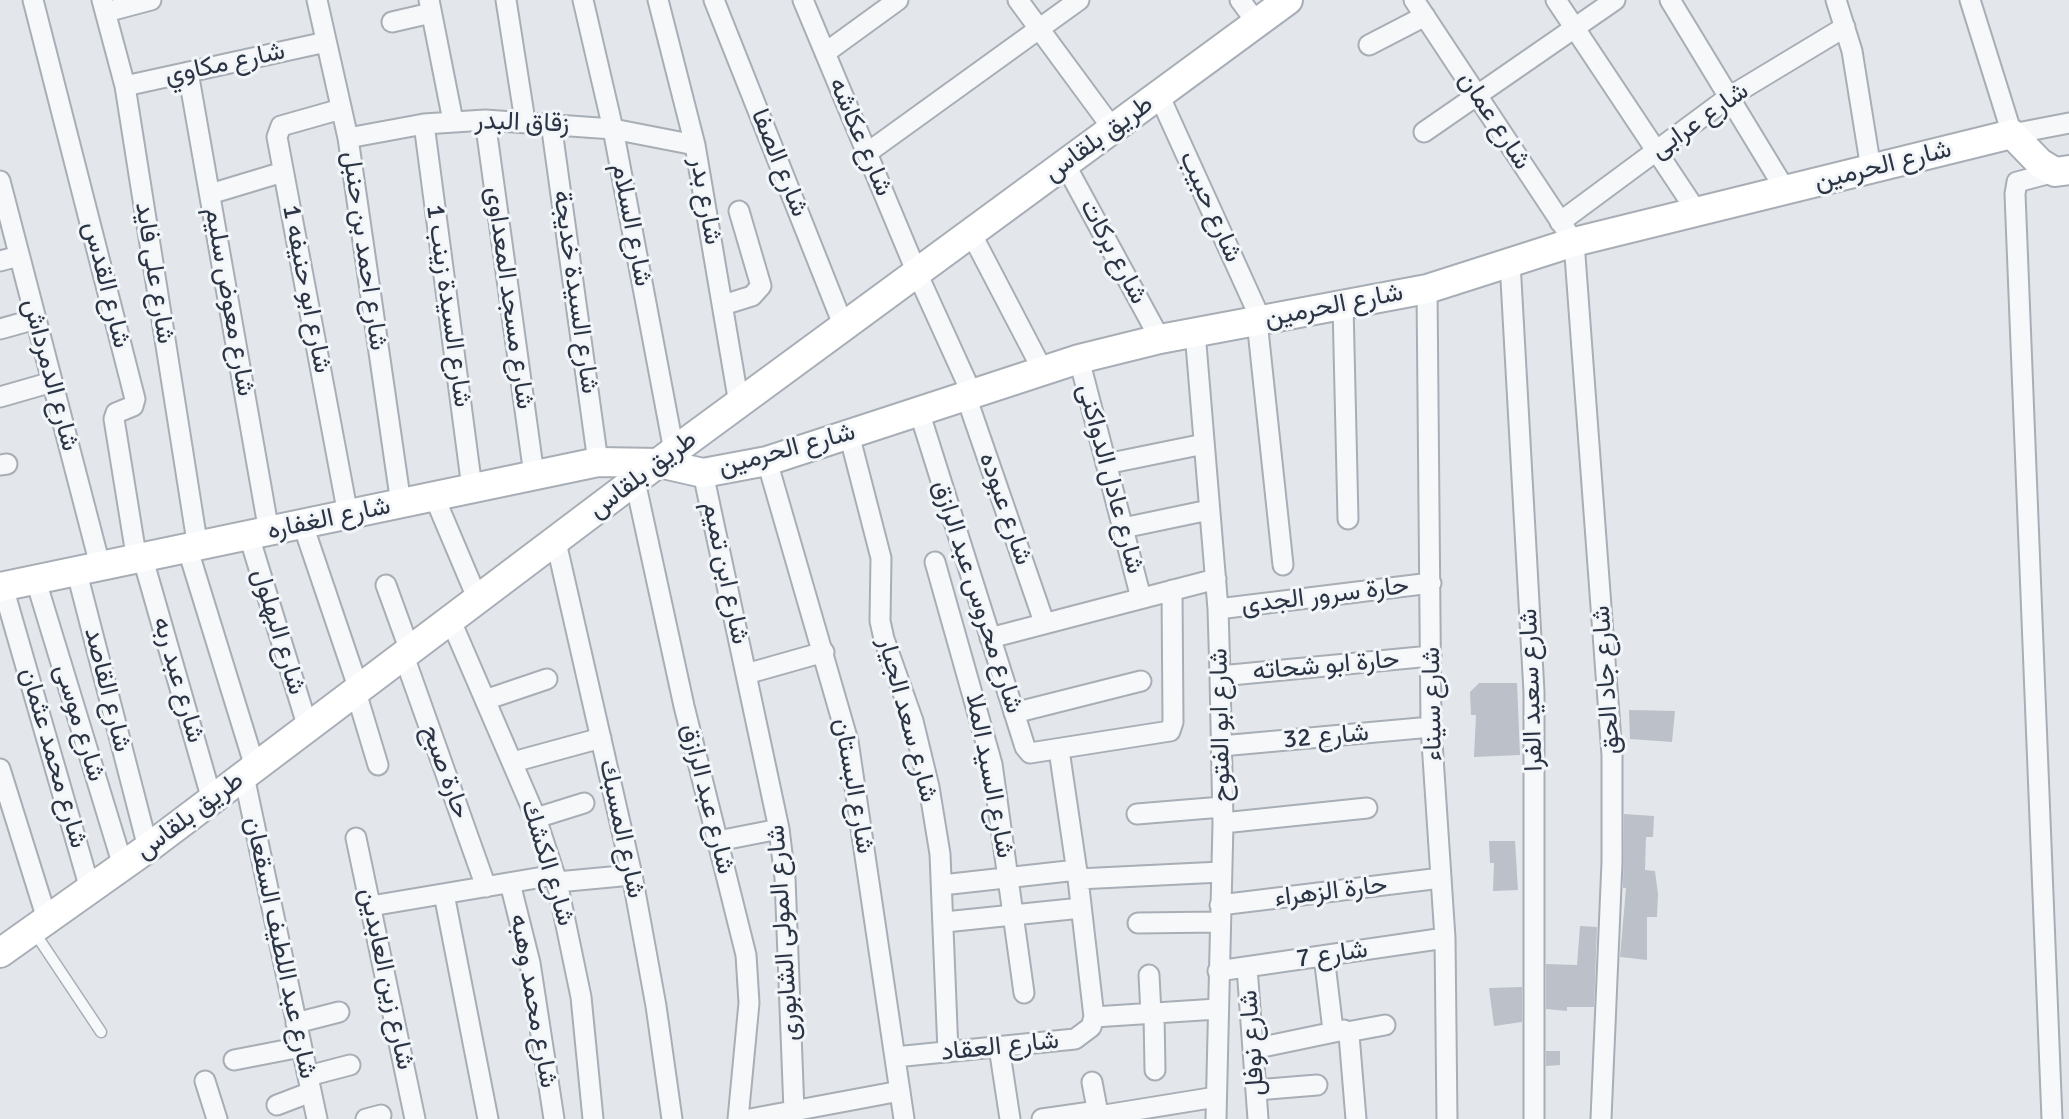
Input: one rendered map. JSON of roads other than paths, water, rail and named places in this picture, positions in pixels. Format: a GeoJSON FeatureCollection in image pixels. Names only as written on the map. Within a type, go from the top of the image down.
{"type":"FeatureCollection","features":[{"type":"Feature","properties":{"kind":"street","name":"شارع القدس"},"geometry":{"type":"LineString","coordinates":[[33,0],[135,400],[133,406],[116,413],[114,418],[140,560]]}},
{"type":"Feature","properties":{"kind":"street"},"geometry":{"type":"LineString","coordinates":[[104,6],[151,0]]}},
{"type":"Feature","properties":{"kind":"street","name":"شارع احمد بن حنبل"},"geometry":{"type":"LineString","coordinates":[[317,0],[348,138],[401,504]]}},
{"type":"Feature","properties":{"kind":"street"},"geometry":{"type":"LineString","coordinates":[[506,0],[525,121]]}},
{"type":"Feature","properties":{"kind":"street","name":"شارع السلام"},"geometry":{"type":"LineString","coordinates":[[583,0],[613,129],[667,457]]}},
{"type":"Feature","properties":{"kind":"street","name":"شارع بدر"},"geometry":{"type":"LineString","coordinates":[[658,0],[695,145],[739,404]]}},
{"type":"Feature","properties":{"kind":"street","name":"شارع الصفا"},"geometry":{"type":"LineString","coordinates":[[714,0],[844,327]]}},
{"type":"Feature","properties":{"kind":"street","name":"شارع عكاشه"},"geometry":{"type":"LineString","coordinates":[[803,0],[917,273]]}},
{"type":"Feature","properties":{"kind":"street"},"geometry":{"type":"LineString","coordinates":[[1018,0],[1113,129]]}},
{"type":"Feature","properties":{"kind":"street"},"geometry":{"type":"LineString","coordinates":[[867,153],[1079,0]]}},
{"type":"Feature","properties":{"kind":"street"},"geometry":{"type":"LineString","coordinates":[[1240,0],[1256,23]]}},
{"type":"Feature","properties":{"kind":"street","name":"طريق بلقاس"},"geometry":{"type":"LineString","coordinates":[[0,953],[148,848],[667,457],[1288,0]]}},
{"type":"Feature","properties":{"kind":"street"},"geometry":{"type":"LineString","coordinates":[[1556,0],[1697,212]]}},
{"type":"Feature","properties":{"kind":"street"},"geometry":{"type":"LineString","coordinates":[[1424,132],[1615,0]]}},
{"type":"Feature","properties":{"kind":"street"},"geometry":{"type":"LineString","coordinates":[[1670,0],[1786,191]]}},
{"type":"Feature","properties":{"kind":"street"},"geometry":{"type":"LineString","coordinates":[[1836,0],[1845,27],[1871,169]]}},
{"type":"Feature","properties":{"kind":"street"},"geometry":{"type":"LineString","coordinates":[[1970,0],[2012,134],[2040,163],[2062,171]]}},
{"type":"Feature","properties":{"kind":"street"},"geometry":{"type":"LineString","coordinates":[[825,53],[889,4]]}},
{"type":"Feature","properties":{"kind":"street","name":"شارع على فايد"},"geometry":{"type":"LineString","coordinates":[[104,6],[125,86],[193,549],[249,772]]}},
{"type":"Feature","properties":{"kind":"street"},"geometry":{"type":"LineString","coordinates":[[392,22],[430,7],[453,121]]}},
{"type":"Feature","properties":{"kind":"street"},"geometry":{"type":"LineString","coordinates":[[1369,44],[1420,8]]}},
{"type":"Feature","properties":{"kind":"street","name":"شارع عمان"},"geometry":{"type":"LineString","coordinates":[[1420,8],[1567,232]]}},
{"type":"Feature","properties":{"kind":"street","name":"شارع عرابى"},"geometry":{"type":"LineString","coordinates":[[1567,232],[1657,151],[1729,97],[1845,27]]}},
{"type":"Feature","properties":{"kind":"street","name":"شارع مكاوي"},"geometry":{"type":"LineString","coordinates":[[125,86],[326,42]]}},
{"type":"Feature","properties":{"kind":"street","name":"شارع معوض سليم"},"geometry":{"type":"LineString","coordinates":[[188,72],[209,194],[259,534]]}},
{"type":"Feature","properties":{"kind":"street","name":"شارع حبيب"},"geometry":{"type":"LineString","coordinates":[[1159,94],[1259,320],[1283,565]]}},
{"type":"Feature","properties":{"kind":"street","name":"شارع ابو حنيفه 1"},"geometry":{"type":"LineString","coordinates":[[341,109],[281,126],[277,137],[348,515]]}},
{"type":"Feature","properties":{"kind":"street","name":"زقاق البدر"},"geometry":{"type":"LineString","coordinates":[[348,138],[424,124],[485,120],[613,129],[695,145]]}},
{"type":"Feature","properties":{"kind":"street","name":"شارع مسجد المعداوى"},"geometry":{"type":"LineString","coordinates":[[485,120],[534,475]]}},
{"type":"Feature","properties":{"kind":"street","name":"شارع السيدة خديجة"},"geometry":{"type":"LineString","coordinates":[[551,123],[598,462]]}},
{"type":"Feature","properties":{"kind":"street"},"geometry":{"type":"LineString","coordinates":[[2012,134],[2069,123]]}},
{"type":"Feature","properties":{"kind":"street","name":"شارع السيدة زينب 1"},"geometry":{"type":"LineString","coordinates":[[424,124],[472,488]]}},
{"type":"Feature","properties":{"kind":"street","name":"شارع الحرمين"},"geometry":{"type":"LineString","coordinates":[[667,457],[703,472],[767,461],[1079,359],[1160,339],[1427,289],[1510,262],[1567,232],[1697,212],[2012,134]]}},
{"type":"Feature","properties":{"kind":"street","name":"شارع بركات"},"geometry":{"type":"LineString","coordinates":[[1065,164],[1160,339]]}},
{"type":"Feature","properties":{"kind":"street"},"geometry":{"type":"LineString","coordinates":[[2053,1119],[2015,194],[2017,182],[2062,171]]}},
{"type":"Feature","properties":{"kind":"street"},"geometry":{"type":"LineString","coordinates":[[209,194],[284,172]]}},
{"type":"Feature","properties":{"kind":"street","name":"شارع الدمرداش"},"geometry":{"type":"LineString","coordinates":[[0,181],[52,382],[89,571]]}},
{"type":"Feature","properties":{"kind":"street"},"geometry":{"type":"LineString","coordinates":[[723,305],[752,296],[761,286],[740,211]]}},
{"type":"Feature","properties":{"kind":"street","name":"شارع جاد الحق"},"geometry":{"type":"LineString","coordinates":[[1567,232],[1612,755],[1612,862],[1601,1119]]}},
{"type":"Feature","properties":{"kind":"street"},"geometry":{"type":"LineString","coordinates":[[971,233],[1043,372]]}},
{"type":"Feature","properties":{"kind":"street"},"geometry":{"type":"LineString","coordinates":[[0,261],[19,256]]}},
{"type":"Feature","properties":{"kind":"street","name":"شارع سعيد الفرا"},"geometry":{"type":"LineString","coordinates":[[1510,262],[1534,692],[1534,1119]]}},
{"type":"Feature","properties":{"kind":"street","name":"شارع عبوده"},"geometry":{"type":"LineString","coordinates":[[917,273],[969,395],[1044,622]]}},
{"type":"Feature","properties":{"kind":"street","name":"شارع سيناء"},"geometry":{"type":"LineString","coordinates":[[1427,289],[1432,727],[1445,938],[1447,1119]]}},
{"type":"Feature","properties":{"kind":"street"},"geometry":{"type":"LineString","coordinates":[[1343,304],[1348,519]]}},
{"type":"Feature","properties":{"kind":"street"},"geometry":{"type":"LineString","coordinates":[[0,329],[36,320]]}},
{"type":"Feature","properties":{"kind":"street","name":"شارع ابو الفتوح"},"geometry":{"type":"LineString","coordinates":[[1195,332],[1216,579],[1220,676],[1222,815],[1216,1119]]}},
{"type":"Feature","properties":{"kind":"street","name":"شارع عادل الدواكنى"},"geometry":{"type":"LineString","coordinates":[[1079,359],[1141,598]]}},
{"type":"Feature","properties":{"kind":"street"},"geometry":{"type":"LineString","coordinates":[[0,397],[52,382]]}},
{"type":"Feature","properties":{"kind":"street","name":"شارع محروس عبد الرازق"},"geometry":{"type":"LineString","coordinates":[[919,411],[1025,747],[1030,753],[1166,734],[1173,722],[1172,590]]}},
{"type":"Feature","properties":{"kind":"street","name":"شارع سعد الجيار"},"geometry":{"type":"LineString","coordinates":[[849,434],[881,558],[880,621],[884,639],[913,721],[929,787],[945,922],[948,1052]]}},
{"type":"Feature","properties":{"kind":"street"},"geometry":{"type":"LineString","coordinates":[[1106,464],[1204,444]]}},
{"type":"Feature","properties":{"kind":"street","name":"شارع الغفاره"},"geometry":{"type":"LineString","coordinates":[[2,587],[89,571],[598,462],[667,457]]}},
{"type":"Feature","properties":{"kind":"street","name":"شارع البستان"},"geometry":{"type":"LineString","coordinates":[[767,461],[824,652],[854,775],[904,1119]]}},
{"type":"Feature","properties":{"kind":"street","name":"شارع ابن تميم"},"geometry":{"type":"LineString","coordinates":[[703,472],[746,674]]}},
{"type":"Feature","properties":{"kind":"street","name":"شارع عبد الرازق"},"geometry":{"type":"LineString","coordinates":[[635,481],[684,706],[741,931],[749,979],[738,1119]]}},
{"type":"Feature","properties":{"kind":"street"},"geometry":{"type":"LineString","coordinates":[[434,496],[478,600]]}},
{"type":"Feature","properties":{"kind":"street"},"geometry":{"type":"LineString","coordinates":[[1123,528],[1209,510]]}},
{"type":"Feature","properties":{"kind":"street"},"geometry":{"type":"LineString","coordinates":[[303,525],[357,691],[377,765]]}},
{"type":"Feature","properties":{"kind":"street","name":"شارع البهلول"},"geometry":{"type":"LineString","coordinates":[[259,534],[308,728]]}},
{"type":"Feature","properties":{"kind":"street","name":"شارع المسبك"},"geometry":{"type":"LineString","coordinates":[[556,542],[632,875],[654,993],[672,1119]]}},
{"type":"Feature","properties":{"kind":"street","name":"شارع عبد ربه"},"geometry":{"type":"LineString","coordinates":[[140,560],[212,800]]}},
{"type":"Feature","properties":{"kind":"street","name":"شارع السيد الملا"},"geometry":{"type":"LineString","coordinates":[[935,562],[985,736],[1024,993]]}},
{"type":"Feature","properties":{"kind":"street","name":"شارع القاصد"},"geometry":{"type":"LineString","coordinates":[[89,571],[148,848]]}},
{"type":"Feature","properties":{"kind":"street"},"geometry":{"type":"LineString","coordinates":[[990,638],[1216,579]]}},
{"type":"Feature","properties":{"kind":"street","name":"شارع موسى"},"geometry":{"type":"LineString","coordinates":[[36,581],[122,866]]}},
{"type":"Feature","properties":{"kind":"street","name":"حارة سرور الجدى"},"geometry":{"type":"LineString","coordinates":[[1218,609],[1431,583]]}},
{"type":"Feature","properties":{"kind":"street","name":"حارة صبح"},"geometry":{"type":"LineString","coordinates":[[386,584],[486,887]]}},
{"type":"Feature","properties":{"kind":"street","name":"شارع محمد عثمان"},"geometry":{"type":"LineString","coordinates":[[2,587],[90,889]]}},
{"type":"Feature","properties":{"kind":"street","name":"شارع الكشك"},"geometry":{"type":"LineString","coordinates":[[451,621],[536,818],[556,878],[581,997],[593,1119]]}},
{"type":"Feature","properties":{"kind":"street"},"geometry":{"type":"LineString","coordinates":[[746,674],[824,652]]}},
{"type":"Feature","properties":{"kind":"street","name":"حارة ابو شحاته"},"geometry":{"type":"LineString","coordinates":[[1220,676],[1431,656]]}},
{"type":"Feature","properties":{"kind":"street","name":"شارع المولى الشابورى"},"geometry":{"type":"LineString","coordinates":[[746,674],[779,829],[785,878],[794,1111]]}},
{"type":"Feature","properties":{"kind":"street"},"geometry":{"type":"LineString","coordinates":[[485,700],[547,679]]}},
{"type":"Feature","properties":{"kind":"street"},"geometry":{"type":"LineString","coordinates":[[1014,713],[1141,681]]}},
{"type":"Feature","properties":{"kind":"street","name":"شارع 32"},"geometry":{"type":"LineString","coordinates":[[1221,746],[1432,727]]}},
{"type":"Feature","properties":{"kind":"street"},"geometry":{"type":"LineString","coordinates":[[513,762],[601,737]]}},
{"type":"Feature","properties":{"kind":"street"},"geometry":{"type":"LineString","coordinates":[[1059,750],[1078,874],[1094,1017],[1217,1010]]}},
{"type":"Feature","properties":{"kind":"street"},"geometry":{"type":"LineString","coordinates":[[0,769],[40,925]]}},
{"type":"Feature","properties":{"kind":"street","name":"شارع عبد اللطيف السقعان"},"geometry":{"type":"LineString","coordinates":[[249,772],[296,1023],[317,1119]]}},
{"type":"Feature","properties":{"kind":"street"},"geometry":{"type":"LineString","coordinates":[[536,818],[584,803]]}},
{"type":"Feature","properties":{"kind":"street"},"geometry":{"type":"LineString","coordinates":[[1137,814],[1222,815],[1367,808]]}},
{"type":"Feature","properties":{"kind":"street"},"geometry":{"type":"LineString","coordinates":[[718,841],[779,829]]}},
{"type":"Feature","properties":{"kind":"street","name":"شارع زين العابدين"},"geometry":{"type":"LineString","coordinates":[[356,838],[415,1119]]}},
{"type":"Feature","properties":{"kind":"street"},"geometry":{"type":"LineString","coordinates":[[942,885],[1078,874],[1221,872]]}},
{"type":"Feature","properties":{"kind":"street"},"geometry":{"type":"LineString","coordinates":[[370,906],[510,883],[632,875]]}},
{"type":"Feature","properties":{"kind":"street","name":"حارة الزهراء"},"geometry":{"type":"LineString","coordinates":[[1138,923],[1220,914],[1441,878]]}},
{"type":"Feature","properties":{"kind":"street","name":"شارع محمد وهبه"},"geometry":{"type":"LineString","coordinates":[[510,883],[530,963],[554,1119]]}},
{"type":"Feature","properties":{"kind":"street"},"geometry":{"type":"LineString","coordinates":[[444,894],[488,1119]]}},
{"type":"Feature","properties":{"kind":"street"},"geometry":{"type":"LineString","coordinates":[[945,922],[1081,908]]}},
{"type":"Feature","properties":{"kind":"street","name":"شارع 7"},"geometry":{"type":"LineString","coordinates":[[1218,971],[1445,938]]}},
{"type":"Feature","properties":{"kind":"street"},"geometry":{"type":"LineString","coordinates":[[1324,956],[1356,1119]]}},
{"type":"Feature","properties":{"kind":"street","name":"شارع نوفل"},"geometry":{"type":"LineString","coordinates":[[1247,967],[1258,1119]]}},
{"type":"Feature","properties":{"kind":"street"},"geometry":{"type":"LineString","coordinates":[[1149,975],[1155,1070]]}},
{"type":"Feature","properties":{"kind":"street"},"geometry":{"type":"LineString","coordinates":[[296,1023],[339,1012]]}},
{"type":"Feature","properties":{"kind":"street","name":"شارع العقاد"},"geometry":{"type":"LineString","coordinates":[[895,1058],[1075,1039],[1091,1027],[1094,1017]]}},
{"type":"Feature","properties":{"kind":"street"},"geometry":{"type":"LineString","coordinates":[[1253,1049],[1340,1031],[1385,1025]]}},
{"type":"Feature","properties":{"kind":"street"},"geometry":{"type":"LineString","coordinates":[[234,1060],[302,1047]]}},
{"type":"Feature","properties":{"kind":"street"},"geometry":{"type":"LineString","coordinates":[[999,1047],[1010,1119]]}},
{"type":"Feature","properties":{"kind":"street"},"geometry":{"type":"LineString","coordinates":[[277,1105],[309,1084],[350,1065]]}},
{"type":"Feature","properties":{"kind":"street"},"geometry":{"type":"LineString","coordinates":[[205,1081],[217,1119]]}},
{"type":"Feature","properties":{"kind":"street"},"geometry":{"type":"LineString","coordinates":[[1092,1082],[1099,1115]]}},
{"type":"Feature","properties":{"kind":"street"},"geometry":{"type":"LineString","coordinates":[[1256,1090],[1317,1085]]}},
{"type":"Feature","properties":{"kind":"street"},"geometry":{"type":"LineString","coordinates":[[750,1119],[794,1111],[827,1112],[900,1091]]}},
{"type":"Feature","properties":{"kind":"street"},"geometry":{"type":"LineString","coordinates":[[1042,1119],[1099,1115],[1216,1097]]}},
{"type":"Feature","properties":{"kind":"lane"},"geometry":{"type":"LineString","coordinates":[[40,925],[100,1032]]}}]}
